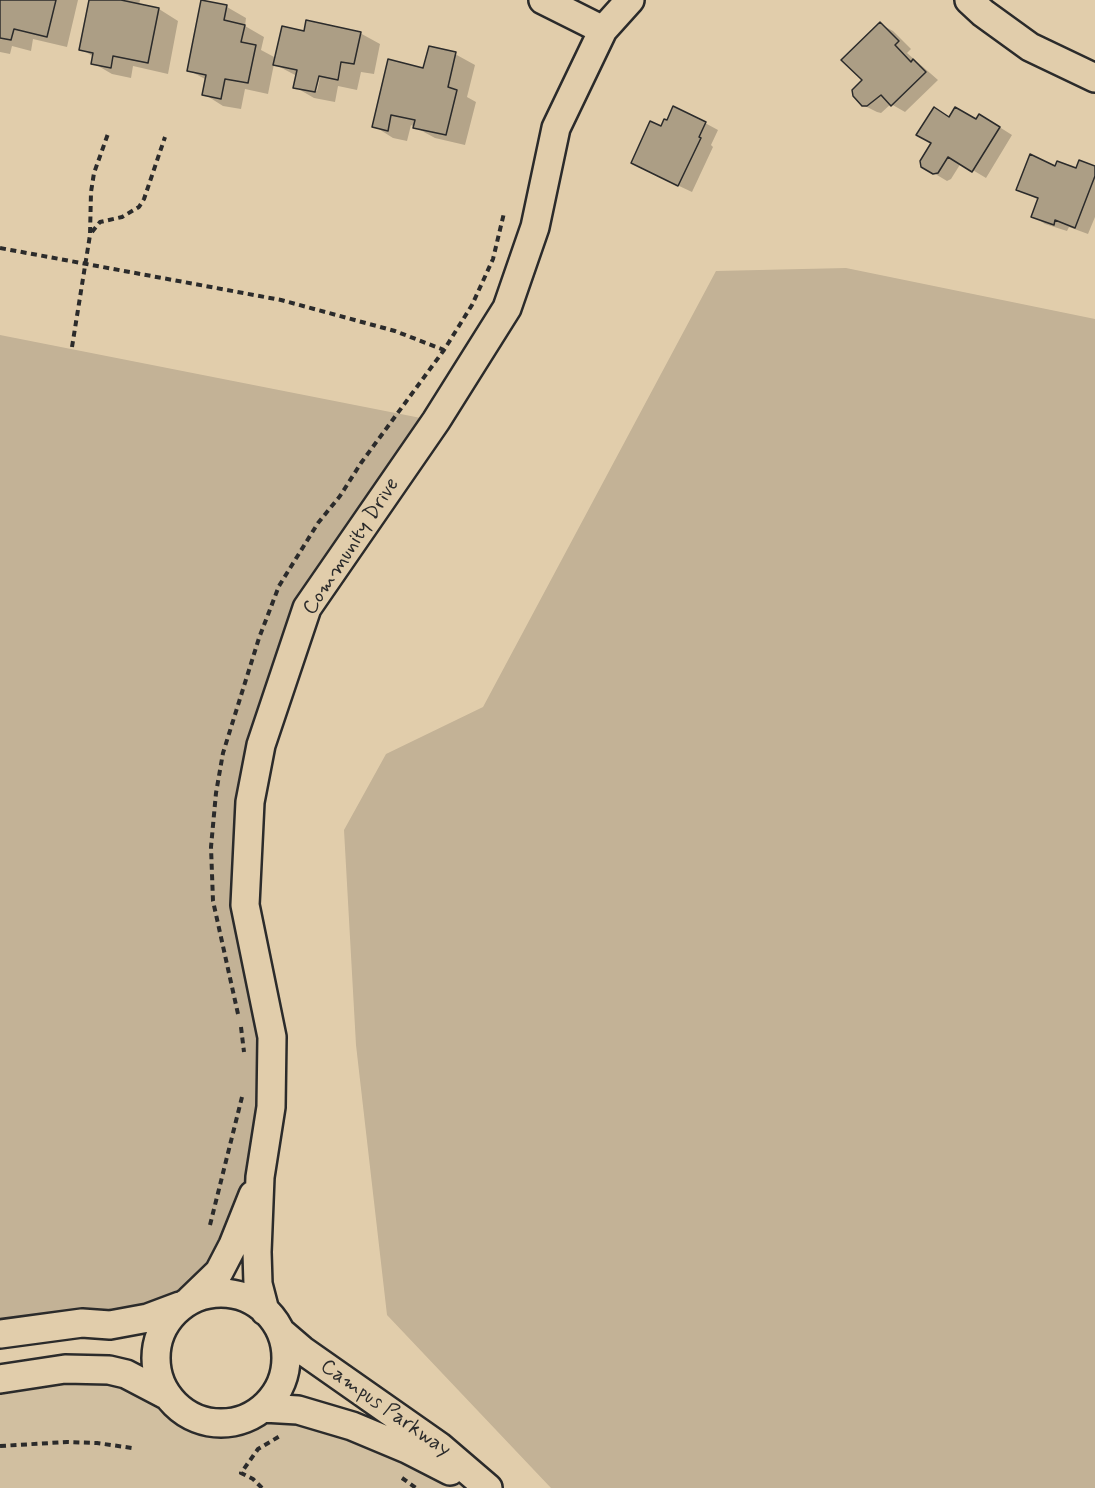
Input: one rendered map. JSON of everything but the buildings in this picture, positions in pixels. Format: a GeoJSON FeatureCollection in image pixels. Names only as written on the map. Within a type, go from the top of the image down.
{"type":"FeatureCollection","features":[{"type":"Feature","properties":{"kind":"street"},"geometry":{"type":"LineString","coordinates":[[543,0],[603,30]]}},
{"type":"Feature","properties":{"kind":"street","name":"Community Drive"},"geometry":{"type":"LineString","coordinates":[[273,1322],[258,1284],[257,1252],[260,1178],[271,1107],[272,1037],[245,905],[250,802],[261,745],[307,608],[436,421],[507,308],[535,227],[556,128],[603,30],[630,0]]}},
{"type":"Feature","properties":{"kind":"street"},"geometry":{"type":"LineString","coordinates":[[969,0],[982,13],[1030,47],[1095,78]]}},
{"type":"Feature","properties":{"kind":"street","name":"Community Drive"},"geometry":{"type":"LineString","coordinates":[[185,1303],[219,1272],[233,1245],[260,1178]]}},
{"type":"Feature","properties":{"kind":"street"},"geometry":{"type":"LineString","coordinates":[[0,1334],[82,1323],[110,1325],[147,1318],[204,1295],[236,1294],[250,1300],[273,1322],[285,1348],[286,1365],[282,1381],[274,1396],[262,1408],[241,1420],[226,1423],[210,1422],[196,1418],[182,1410],[168,1396],[160,1382],[156,1365],[156,1348],[165,1325],[185,1303]]}},
{"type":"Feature","properties":{"kind":"street","name":"Campus Parkway"},"geometry":{"type":"LineString","coordinates":[[273,1322],[302,1350],[439,1446],[488,1488]]}},
{"type":"Feature","properties":{"kind":"street"},"geometry":{"type":"LineString","coordinates":[[0,1379],[65,1370],[109,1370],[126,1374],[168,1396]]}},
{"type":"Feature","properties":{"kind":"street","name":"Campus Parkway"},"geometry":{"type":"LineString","coordinates":[[262,1408],[298,1410],[352,1426],[407,1449],[478,1488]]}},
{"type":"Feature","properties":{"kind":"path"},"geometry":{"type":"LineString","coordinates":[[72,347],[90,235],[92,182],[109,131]]}},
{"type":"Feature","properties":{"kind":"path"},"geometry":{"type":"LineString","coordinates":[[90,235],[100,222],[122,217],[139,207],[144,199],[165,137]]}},
{"type":"Feature","properties":{"kind":"path"},"geometry":{"type":"LineString","coordinates":[[0,248],[281,300],[395,331],[444,350]]}},
{"type":"Feature","properties":{"kind":"path"},"geometry":{"type":"LineString","coordinates":[[262,1488],[253,1479],[241,1473],[258,1449],[286,1434]]}},
{"type":"Feature","properties":{"kind":"path"},"geometry":{"type":"LineString","coordinates":[[0,1446],[67,1442],[98,1443],[132,1448]]}},
{"type":"Feature","properties":{"kind":"path"},"geometry":{"type":"LineString","coordinates":[[400,1477],[416,1488]]}},
{"type":"Feature","properties":{"kind":"shaded area"},"geometry":{"type":"Polygon","coordinates":[[[846,268],[1095,319],[1095,1488],[551,1488],[387,1315],[356,1045],[344,830],[386,754],[483,707],[716,271],[846,268]]]}},
{"type":"Feature","properties":{"kind":"shaded area"},"geometry":{"type":"Polygon","coordinates":[[[0,335],[436,421],[307,608],[261,745],[245,905],[272,1037],[260,1177],[190,1301],[0,1334],[0,335]]]}},
{"type":"Feature","properties":{"kind":"shaded area"},"geometry":{"type":"Polygon","coordinates":[[[65,1369],[168,1396],[183,1410],[196,1418],[210,1422],[226,1423],[282,1408],[478,1488],[0,1488],[0,1379],[65,1369]]]}}]}
